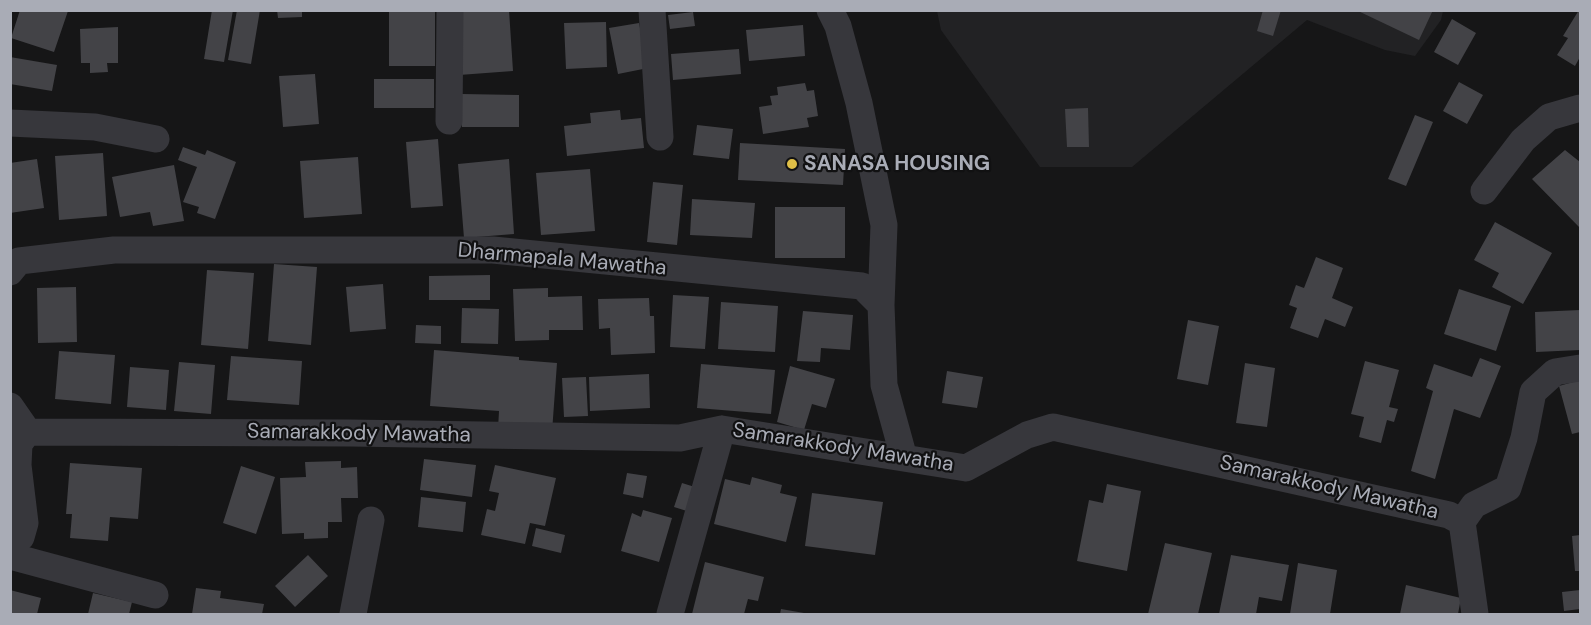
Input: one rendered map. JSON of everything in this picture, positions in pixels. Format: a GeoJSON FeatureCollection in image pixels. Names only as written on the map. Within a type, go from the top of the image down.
{"type":"FeatureCollection","features":[{"type":"Feature","properties":{"kind":"street"},"geometry":{"type":"LineString","coordinates":[[448,122],[450,10]]}},
{"type":"Feature","properties":{"kind":"street"},"geometry":{"type":"LineString","coordinates":[[652,10],[660,137]]}},
{"type":"Feature","properties":{"kind":"street"},"geometry":{"type":"LineString","coordinates":[[830,10],[838,26],[859,103],[884,225],[881,305],[884,385],[904,458]]}},
{"type":"Feature","properties":{"kind":"street"},"geometry":{"type":"LineString","coordinates":[[1484,191],[1523,140],[1540,124],[1549,117],[1581,108]]}},
{"type":"Feature","properties":{"kind":"street"},"geometry":{"type":"LineString","coordinates":[[10,123],[96,127],[156,139]]}},
{"type":"Feature","properties":{"kind":"street","name":"Dharmapala Mawatha"},"geometry":{"type":"LineString","coordinates":[[10,272],[19,261],[114,250],[493,250],[862,286],[881,305]]}},
{"type":"Feature","properties":{"kind":"street"},"geometry":{"type":"LineString","coordinates":[[1462,522],[1474,505],[1508,488],[1524,438],[1533,393],[1555,372],[1581,368]]}},
{"type":"Feature","properties":{"kind":"street"},"geometry":{"type":"LineString","coordinates":[[10,406],[28,432],[19,444],[18,465],[25,523],[21,537],[10,543]]}},
{"type":"Feature","properties":{"kind":"street","name":"Samarakkody Mawatha"},"geometry":{"type":"LineString","coordinates":[[28,432],[350,433],[680,438],[722,429],[966,468],[1027,435],[1053,427],[1449,515],[1462,522],[1475,615]]}},
{"type":"Feature","properties":{"kind":"street"},"geometry":{"type":"LineString","coordinates":[[670,615],[722,429]]}},
{"type":"Feature","properties":{"kind":"street"},"geometry":{"type":"LineString","coordinates":[[353,615],[371,520]]}},
{"type":"Feature","properties":{"kind":"street"},"geometry":{"type":"LineString","coordinates":[[10,556],[155,595]]}},
{"type":"Feature","properties":{"kind":"shaded area"},"geometry":{"type":"Polygon","coordinates":[[[937,11],[1443,11],[1441,20],[1415,56],[1385,50],[1307,20],[1132,167],[1040,167],[941,30],[937,11]]]}},
{"type":"Feature","properties":{"kind":"building"},"geometry":{"type":"Polygon","coordinates":[[[20,10],[68,11],[54,52],[11,38],[20,10]]]}},
{"type":"Feature","properties":{"kind":"building"},"geometry":{"type":"Polygon","coordinates":[[[212,10],[233,10],[224,62],[204,59],[212,10]]]}},
{"type":"Feature","properties":{"kind":"building"},"geometry":{"type":"Polygon","coordinates":[[[237,10],[260,10],[251,64],[228,60],[237,10]]]}},
{"type":"Feature","properties":{"kind":"building"},"geometry":{"type":"Polygon","coordinates":[[[277,10],[302,10],[302,17],[278,18],[277,10]]]}},
{"type":"Feature","properties":{"kind":"building"},"geometry":{"type":"Polygon","coordinates":[[[389,10],[435,10],[435,66],[389,66],[389,10]]]}},
{"type":"Feature","properties":{"kind":"building"},"geometry":{"type":"Polygon","coordinates":[[[454,10],[509,10],[513,71],[459,75],[454,10]]]}},
{"type":"Feature","properties":{"kind":"building"},"geometry":{"type":"Polygon","coordinates":[[[1263,10],[1281,10],[1273,36],[1257,31],[1263,10]]]}},
{"type":"Feature","properties":{"kind":"building"},"geometry":{"type":"Polygon","coordinates":[[[1356,10],[1433,10],[1419,40],[1356,10]]]}},
{"type":"Feature","properties":{"kind":"building"},"geometry":{"type":"Polygon","coordinates":[[[1579,10],[1580,57],[1575,66],[1557,55],[1568,38],[1563,36],[1579,10]]]}},
{"type":"Feature","properties":{"kind":"building"},"geometry":{"type":"Polygon","coordinates":[[[693,12],[695,26],[670,29],[668,15],[693,12]]]}},
{"type":"Feature","properties":{"kind":"building"},"geometry":{"type":"Polygon","coordinates":[[[1452,19],[1476,33],[1458,65],[1434,52],[1452,19]]]}},
{"type":"Feature","properties":{"kind":"building"},"geometry":{"type":"Polygon","coordinates":[[[606,22],[607,67],[566,69],[564,23],[606,22]]]}},
{"type":"Feature","properties":{"kind":"building"},"geometry":{"type":"Polygon","coordinates":[[[639,23],[648,68],[618,74],[609,28],[639,23]]]}},
{"type":"Feature","properties":{"kind":"building"},"geometry":{"type":"Polygon","coordinates":[[[803,25],[805,56],[749,61],[746,30],[803,25]]]}},
{"type":"Feature","properties":{"kind":"building"},"geometry":{"type":"Polygon","coordinates":[[[118,27],[118,63],[107,63],[108,72],[90,73],[90,63],[81,63],[80,29],[118,27]]]}},
{"type":"Feature","properties":{"kind":"building"},"geometry":{"type":"Polygon","coordinates":[[[739,49],[741,74],[673,80],[671,54],[739,49]]]}},
{"type":"Feature","properties":{"kind":"building"},"geometry":{"type":"Polygon","coordinates":[[[10,57],[57,65],[52,91],[10,84],[10,57]]]}},
{"type":"Feature","properties":{"kind":"building"},"geometry":{"type":"Polygon","coordinates":[[[315,74],[319,124],[283,127],[279,76],[315,74]]]}},
{"type":"Feature","properties":{"kind":"building"},"geometry":{"type":"Polygon","coordinates":[[[374,79],[434,79],[434,108],[374,108],[374,79]]]}},
{"type":"Feature","properties":{"kind":"building"},"geometry":{"type":"Polygon","coordinates":[[[1459,82],[1483,95],[1467,124],[1443,111],[1459,82]]]}},
{"type":"Feature","properties":{"kind":"building"},"geometry":{"type":"Polygon","coordinates":[[[805,83],[807,91],[814,90],[818,116],[807,118],[809,127],[763,134],[759,107],[772,105],[770,96],[778,95],[777,87],[805,83]]]}},
{"type":"Feature","properties":{"kind":"building"},"geometry":{"type":"Polygon","coordinates":[[[462,94],[519,95],[519,127],[462,127],[462,94]]]}},
{"type":"Feature","properties":{"kind":"building"},"geometry":{"type":"Polygon","coordinates":[[[1088,108],[1089,147],[1067,147],[1065,109],[1088,108]]]}},
{"type":"Feature","properties":{"kind":"building"},"geometry":{"type":"Polygon","coordinates":[[[620,110],[621,120],[641,118],[644,148],[567,156],[564,126],[591,123],[590,113],[620,110]]]}},
{"type":"Feature","properties":{"kind":"building"},"geometry":{"type":"Polygon","coordinates":[[[1415,115],[1433,122],[1406,186],[1388,179],[1415,115]]]}},
{"type":"Feature","properties":{"kind":"building"},"geometry":{"type":"Polygon","coordinates":[[[697,125],[733,129],[729,159],[693,155],[697,125]]]}},
{"type":"Feature","properties":{"kind":"building"},"geometry":{"type":"Polygon","coordinates":[[[438,139],[443,206],[411,208],[406,142],[438,139]]]}},
{"type":"Feature","properties":{"kind":"building","name":"SANASA HOUSING"},"geometry":{"type":"Polygon","coordinates":[[[740,143],[845,149],[843,185],[738,180],[740,143]]]}},
{"type":"Feature","properties":{"kind":"building"},"geometry":{"type":"Polygon","coordinates":[[[183,147],[205,155],[207,150],[236,162],[215,219],[197,213],[199,207],[183,202],[197,167],[178,160],[183,147]]]}},
{"type":"Feature","properties":{"kind":"building"},"geometry":{"type":"Polygon","coordinates":[[[1565,150],[1580,162],[1580,228],[1532,179],[1565,150]]]}},
{"type":"Feature","properties":{"kind":"building"},"geometry":{"type":"Polygon","coordinates":[[[103,153],[107,216],[59,220],[55,156],[103,153]]]}},
{"type":"Feature","properties":{"kind":"building"},"geometry":{"type":"Polygon","coordinates":[[[358,157],[362,214],[304,218],[300,161],[358,157]]]}},
{"type":"Feature","properties":{"kind":"building"},"geometry":{"type":"Polygon","coordinates":[[[37,159],[44,208],[10,213],[10,163],[37,159]]]}},
{"type":"Feature","properties":{"kind":"building"},"geometry":{"type":"Polygon","coordinates":[[[509,159],[514,234],[464,238],[458,164],[509,159]]]}},
{"type":"Feature","properties":{"kind":"building"},"geometry":{"type":"Polygon","coordinates":[[[174,165],[184,221],[153,226],[150,212],[120,217],[112,177],[174,165]]]}},
{"type":"Feature","properties":{"kind":"building"},"geometry":{"type":"Polygon","coordinates":[[[590,169],[595,231],[541,235],[536,173],[590,169]]]}},
{"type":"Feature","properties":{"kind":"building"},"geometry":{"type":"Polygon","coordinates":[[[653,182],[683,185],[677,245],[647,242],[653,182]]]}},
{"type":"Feature","properties":{"kind":"building"},"geometry":{"type":"Polygon","coordinates":[[[692,199],[755,203],[752,238],[690,235],[692,199]]]}},
{"type":"Feature","properties":{"kind":"building"},"geometry":{"type":"Polygon","coordinates":[[[775,207],[845,207],[845,258],[775,258],[775,207]]]}},
{"type":"Feature","properties":{"kind":"building"},"geometry":{"type":"Polygon","coordinates":[[[1495,222],[1552,253],[1523,304],[1492,287],[1499,273],[1474,260],[1495,222]]]}},
{"type":"Feature","properties":{"kind":"building"},"geometry":{"type":"Polygon","coordinates":[[[1316,257],[1343,268],[1332,298],[1353,307],[1345,327],[1325,319],[1318,338],[1290,328],[1297,308],[1289,305],[1296,285],[1304,288],[1316,257]]]}},
{"type":"Feature","properties":{"kind":"building"},"geometry":{"type":"Polygon","coordinates":[[[274,264],[317,267],[311,345],[268,341],[274,264]]]}},
{"type":"Feature","properties":{"kind":"building"},"geometry":{"type":"Polygon","coordinates":[[[207,270],[254,273],[248,349],[201,345],[207,270]]]}},
{"type":"Feature","properties":{"kind":"building"},"geometry":{"type":"Polygon","coordinates":[[[490,275],[490,300],[429,300],[429,276],[490,275]]]}},
{"type":"Feature","properties":{"kind":"building"},"geometry":{"type":"Polygon","coordinates":[[[383,284],[386,329],[350,332],[346,287],[383,284]]]}},
{"type":"Feature","properties":{"kind":"building"},"geometry":{"type":"Polygon","coordinates":[[[76,287],[77,342],[38,343],[37,288],[76,287]]]}},
{"type":"Feature","properties":{"kind":"building"},"geometry":{"type":"Polygon","coordinates":[[[548,288],[548,297],[582,296],[583,330],[549,330],[549,340],[515,341],[513,289],[548,288]]]}},
{"type":"Feature","properties":{"kind":"building"},"geometry":{"type":"Polygon","coordinates":[[[1459,289],[1511,306],[1496,351],[1444,334],[1459,289]]]}},
{"type":"Feature","properties":{"kind":"building"},"geometry":{"type":"Polygon","coordinates":[[[673,295],[709,297],[705,349],[670,347],[673,295]]]}},
{"type":"Feature","properties":{"kind":"building"},"geometry":{"type":"Polygon","coordinates":[[[649,298],[650,316],[654,316],[655,353],[611,355],[610,328],[599,329],[598,299],[649,298]]]}},
{"type":"Feature","properties":{"kind":"building"},"geometry":{"type":"Polygon","coordinates":[[[721,302],[778,306],[775,352],[718,349],[721,302]]]}},
{"type":"Feature","properties":{"kind":"building"},"geometry":{"type":"Polygon","coordinates":[[[462,308],[499,309],[498,344],[461,343],[462,308]]]}},
{"type":"Feature","properties":{"kind":"building"},"geometry":{"type":"Polygon","coordinates":[[[1580,310],[1580,350],[1536,352],[1535,312],[1580,310]]]}},
{"type":"Feature","properties":{"kind":"building"},"geometry":{"type":"Polygon","coordinates":[[[803,311],[853,315],[850,350],[821,348],[820,362],[797,361],[803,311]]]}},
{"type":"Feature","properties":{"kind":"building"},"geometry":{"type":"Polygon","coordinates":[[[1188,320],[1219,326],[1208,385],[1177,379],[1188,320]]]}},
{"type":"Feature","properties":{"kind":"building"},"geometry":{"type":"Polygon","coordinates":[[[416,325],[441,326],[441,344],[415,343],[416,325]]]}},
{"type":"Feature","properties":{"kind":"building"},"geometry":{"type":"Polygon","coordinates":[[[434,350],[519,357],[519,360],[557,363],[552,432],[498,429],[499,411],[430,406],[434,350]]]}},
{"type":"Feature","properties":{"kind":"building"},"geometry":{"type":"Polygon","coordinates":[[[59,351],[115,355],[111,404],[55,399],[59,351]]]}},
{"type":"Feature","properties":{"kind":"building"},"geometry":{"type":"Polygon","coordinates":[[[231,356],[302,361],[299,405],[227,400],[231,356]]]}},
{"type":"Feature","properties":{"kind":"building"},"geometry":{"type":"Polygon","coordinates":[[[1480,358],[1501,366],[1480,418],[1454,409],[1435,479],[1411,471],[1433,391],[1426,388],[1434,364],[1472,377],[1480,358]]]}},
{"type":"Feature","properties":{"kind":"building"},"geometry":{"type":"Polygon","coordinates":[[[1365,361],[1399,370],[1389,407],[1398,409],[1394,422],[1387,420],[1381,443],[1359,437],[1364,417],[1351,414],[1365,361]]]}},
{"type":"Feature","properties":{"kind":"building"},"geometry":{"type":"Polygon","coordinates":[[[179,362],[215,365],[211,414],[174,411],[179,362]]]}},
{"type":"Feature","properties":{"kind":"building"},"geometry":{"type":"Polygon","coordinates":[[[1245,363],[1275,368],[1267,427],[1236,423],[1245,363]]]}},
{"type":"Feature","properties":{"kind":"building"},"geometry":{"type":"Polygon","coordinates":[[[701,364],[775,370],[771,414],[697,408],[701,364]]]}},
{"type":"Feature","properties":{"kind":"building"},"geometry":{"type":"Polygon","coordinates":[[[790,366],[835,379],[826,408],[812,404],[804,430],[777,422],[790,366]]]}},
{"type":"Feature","properties":{"kind":"building"},"geometry":{"type":"Polygon","coordinates":[[[130,367],[169,370],[166,410],[127,407],[130,367]]]}},
{"type":"Feature","properties":{"kind":"building"},"geometry":{"type":"Polygon","coordinates":[[[947,371],[983,377],[977,408],[942,403],[947,371]]]}},
{"type":"Feature","properties":{"kind":"building"},"geometry":{"type":"Polygon","coordinates":[[[649,374],[650,408],[590,411],[589,377],[649,374]]]}},
{"type":"Feature","properties":{"kind":"building"},"geometry":{"type":"Polygon","coordinates":[[[586,377],[588,416],[564,417],[562,378],[586,377]]]}},
{"type":"Feature","properties":{"kind":"building"},"geometry":{"type":"Polygon","coordinates":[[[1580,380],[1580,432],[1572,434],[1559,386],[1580,380]]]}},
{"type":"Feature","properties":{"kind":"building"},"geometry":{"type":"Polygon","coordinates":[[[424,459],[476,465],[472,497],[420,490],[424,459]]]}},
{"type":"Feature","properties":{"kind":"building"},"geometry":{"type":"Polygon","coordinates":[[[341,461],[341,468],[357,467],[358,498],[341,498],[342,522],[328,522],[328,538],[304,539],[304,533],[282,534],[280,478],[306,477],[305,462],[341,461]]]}},
{"type":"Feature","properties":{"kind":"building"},"geometry":{"type":"Polygon","coordinates":[[[70,463],[142,468],[138,519],[110,517],[108,541],[70,538],[72,514],[66,514],[70,463]]]}},
{"type":"Feature","properties":{"kind":"building"},"geometry":{"type":"Polygon","coordinates":[[[495,465],[556,478],[545,526],[530,523],[525,544],[481,535],[487,509],[495,511],[499,493],[489,491],[495,465]]]}},
{"type":"Feature","properties":{"kind":"building"},"geometry":{"type":"Polygon","coordinates":[[[241,466],[275,477],[256,534],[223,523],[241,466]]]}},
{"type":"Feature","properties":{"kind":"building"},"geometry":{"type":"Polygon","coordinates":[[[627,473],[647,476],[643,498],[623,494],[627,473]]]}},
{"type":"Feature","properties":{"kind":"building"},"geometry":{"type":"Polygon","coordinates":[[[752,477],[782,485],[780,493],[797,497],[786,542],[714,524],[725,479],[750,485],[752,477]]]}},
{"type":"Feature","properties":{"kind":"building"},"geometry":{"type":"Polygon","coordinates":[[[682,483],[698,488],[690,512],[674,507],[682,483]]]}},
{"type":"Feature","properties":{"kind":"building"},"geometry":{"type":"Polygon","coordinates":[[[1107,484],[1141,491],[1127,571],[1077,561],[1089,500],[1103,503],[1107,484]]]}},
{"type":"Feature","properties":{"kind":"building"},"geometry":{"type":"Polygon","coordinates":[[[812,493],[883,502],[875,555],[805,546],[812,493]]]}},
{"type":"Feature","properties":{"kind":"building"},"geometry":{"type":"Polygon","coordinates":[[[421,497],[466,502],[463,532],[418,527],[421,497]]]}},
{"type":"Feature","properties":{"kind":"building"},"geometry":{"type":"Polygon","coordinates":[[[643,510],[672,518],[659,562],[621,551],[632,513],[641,517],[643,510]]]}},
{"type":"Feature","properties":{"kind":"building"},"geometry":{"type":"Polygon","coordinates":[[[536,528],[565,535],[561,553],[532,546],[536,528]]]}},
{"type":"Feature","properties":{"kind":"building"},"geometry":{"type":"Polygon","coordinates":[[[1580,535],[1580,571],[1575,571],[1572,536],[1580,535]]]}},
{"type":"Feature","properties":{"kind":"building"},"geometry":{"type":"Polygon","coordinates":[[[1165,543],[1212,553],[1198,614],[1148,614],[1165,543]]]}},
{"type":"Feature","properties":{"kind":"building"},"geometry":{"type":"Polygon","coordinates":[[[308,555],[328,576],[295,607],[275,586],[308,555]]]}},
{"type":"Feature","properties":{"kind":"building"},"geometry":{"type":"Polygon","coordinates":[[[1231,555],[1289,565],[1282,601],[1259,597],[1256,614],[1219,614],[1231,555]]]}},
{"type":"Feature","properties":{"kind":"building"},"geometry":{"type":"Polygon","coordinates":[[[705,562],[764,577],[758,601],[748,599],[744,614],[692,614],[705,562]]]}},
{"type":"Feature","properties":{"kind":"building"},"geometry":{"type":"Polygon","coordinates":[[[1298,563],[1337,570],[1330,614],[1290,614],[1298,563]]]}},
{"type":"Feature","properties":{"kind":"building"},"geometry":{"type":"Polygon","coordinates":[[[1406,585],[1461,598],[1458,614],[1400,614],[1406,585]]]}},
{"type":"Feature","properties":{"kind":"building"},"geometry":{"type":"Polygon","coordinates":[[[196,588],[221,591],[220,598],[264,604],[262,614],[192,614],[196,588]]]}},
{"type":"Feature","properties":{"kind":"building"},"geometry":{"type":"Polygon","coordinates":[[[10,590],[41,598],[37,614],[10,614],[10,590]]]}},
{"type":"Feature","properties":{"kind":"building"},"geometry":{"type":"Polygon","coordinates":[[[1580,590],[1580,609],[1564,611],[1562,592],[1580,590]]]}},
{"type":"Feature","properties":{"kind":"building"},"geometry":{"type":"Polygon","coordinates":[[[93,593],[132,602],[129,614],[88,614],[93,593]]]}},
{"type":"Feature","properties":{"kind":"building"},"geometry":{"type":"Polygon","coordinates":[[[781,609],[804,613],[804,614],[780,614],[781,609]]]}},
{"type":"Feature","properties":{"kind":"place","name":"SANASA HOUSING"},"geometry":{"type":"Point","coordinates":[792,164]}}]}
